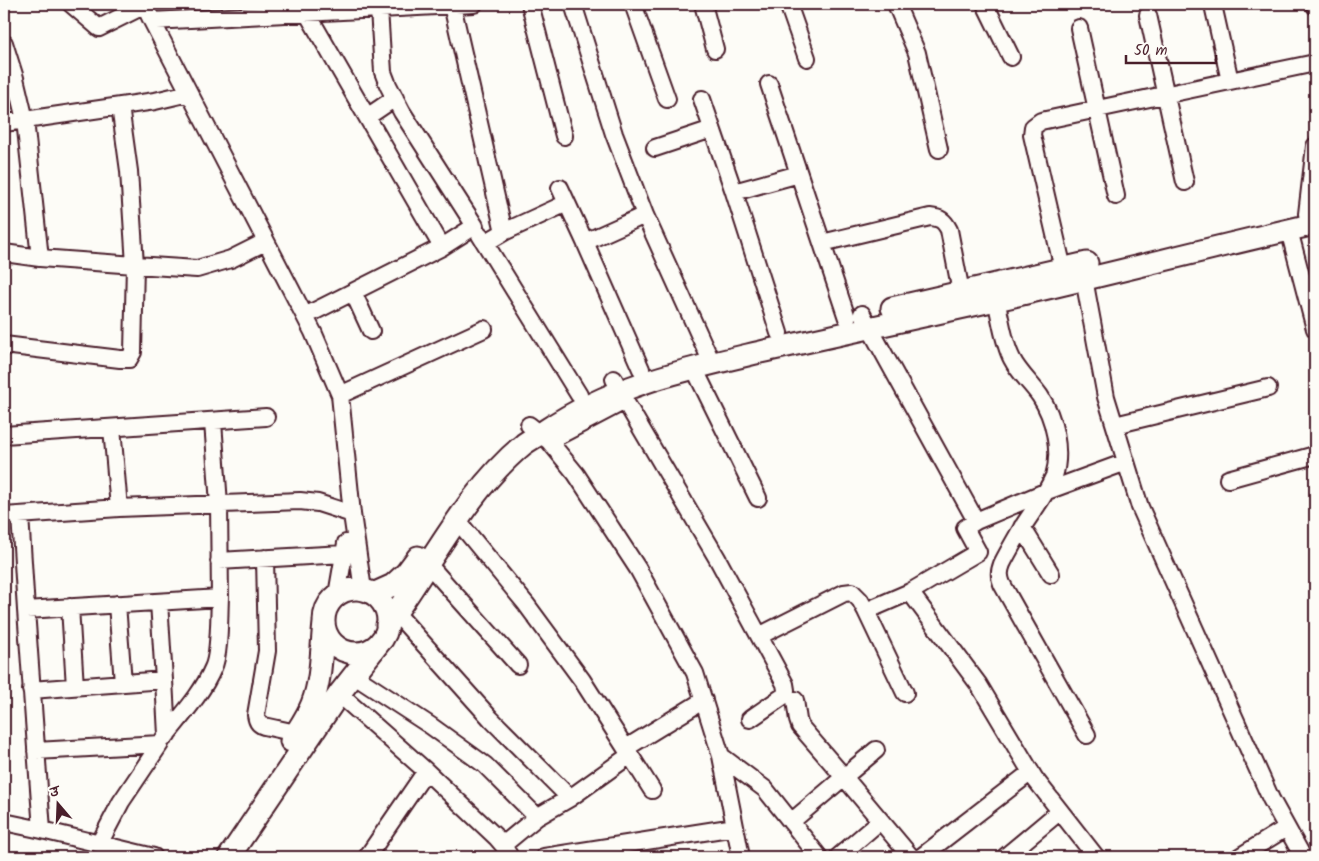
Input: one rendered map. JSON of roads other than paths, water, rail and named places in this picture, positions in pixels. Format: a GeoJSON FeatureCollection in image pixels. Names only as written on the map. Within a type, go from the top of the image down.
{"type":"FeatureCollection","features":[{"type":"Feature","properties":{"kind":"main road"},"geometry":{"type":"LineString","coordinates":[[324,623],[326,633],[338,648],[358,653],[376,646],[427,563],[479,490],[504,462],[540,433],[588,404],[620,390],[779,333],[996,300],[1076,271],[1312,216]]}},
{"type":"Feature","properties":{"kind":"main road"},"geometry":{"type":"LineString","coordinates":[[213,857],[296,732],[312,703],[318,682],[325,612],[330,602],[337,595],[346,591],[368,592],[393,585],[406,573],[479,471],[495,453],[540,433],[550,410],[579,395],[620,390],[641,369],[704,360],[961,292],[1289,230],[1312,216]]}},
{"type":"Feature","properties":{"kind":"main road"},"geometry":{"type":"LineString","coordinates":[[230,857],[352,675],[389,625],[384,608],[368,592]]}},
{"type":"Feature","properties":{"kind":"street"},"geometry":{"type":"LineString","coordinates":[[72,4],[99,28],[145,4],[189,94],[305,316],[340,395],[352,514],[368,592]]}},
{"type":"Feature","properties":{"kind":"street"},"geometry":{"type":"LineString","coordinates":[[152,21],[238,10],[304,8],[379,9],[474,4]]}},
{"type":"Feature","properties":{"kind":"street"},"geometry":{"type":"LineString","coordinates":[[530,4],[564,136]]}},
{"type":"Feature","properties":{"kind":"street"},"geometry":{"type":"LineString","coordinates":[[573,4],[614,134],[758,498]]}},
{"type":"Feature","properties":{"kind":"street"},"geometry":{"type":"LineString","coordinates":[[633,4],[667,99]]}},
{"type":"Feature","properties":{"kind":"street"},"geometry":{"type":"LineString","coordinates":[[703,4],[715,49]]}},
{"type":"Feature","properties":{"kind":"street"},"geometry":{"type":"LineString","coordinates":[[788,4],[808,58]]}},
{"type":"Feature","properties":{"kind":"street"},"geometry":{"type":"LineString","coordinates":[[896,4],[918,53],[938,150]]}},
{"type":"Feature","properties":{"kind":"street"},"geometry":{"type":"LineString","coordinates":[[986,4],[1011,57]]}},
{"type":"Feature","properties":{"kind":"street"},"geometry":{"type":"LineString","coordinates":[[452,5],[504,232]]}},
{"type":"Feature","properties":{"kind":"street"},"geometry":{"type":"LineString","coordinates":[[1213,5],[1230,81]]}},
{"type":"Feature","properties":{"kind":"street"},"geometry":{"type":"LineString","coordinates":[[304,8],[442,247]]}},
{"type":"Feature","properties":{"kind":"street"},"geometry":{"type":"LineString","coordinates":[[379,9],[383,72],[395,98],[579,395]]}},
{"type":"Feature","properties":{"kind":"street"},"geometry":{"type":"LineString","coordinates":[[1148,15],[1186,182]]}},
{"type":"Feature","properties":{"kind":"street"},"geometry":{"type":"LineString","coordinates":[[1079,28],[1116,196]]}},
{"type":"Feature","properties":{"kind":"street"},"geometry":{"type":"LineString","coordinates":[[4,43],[25,120],[40,258]]}},
{"type":"Feature","properties":{"kind":"street"},"geometry":{"type":"LineString","coordinates":[[1303,857],[1271,799],[1154,542],[1140,507],[1106,397],[1076,271],[1032,135],[1033,127],[1042,121],[1315,63]]}},
{"type":"Feature","properties":{"kind":"street"},"geometry":{"type":"LineString","coordinates":[[769,84],[822,243],[859,320],[976,521]]}},
{"type":"Feature","properties":{"kind":"street"},"geometry":{"type":"LineString","coordinates":[[4,123],[189,94]]}},
{"type":"Feature","properties":{"kind":"street"},"geometry":{"type":"LineString","coordinates":[[367,117],[395,98]]}},
{"type":"Feature","properties":{"kind":"street"},"geometry":{"type":"LineString","coordinates":[[702,99],[779,333]]}},
{"type":"Feature","properties":{"kind":"street"},"geometry":{"type":"LineString","coordinates":[[4,344],[120,359],[129,359],[133,352],[135,265],[129,171],[120,106]]}},
{"type":"Feature","properties":{"kind":"street"},"geometry":{"type":"LineString","coordinates":[[655,148],[712,130]]}},
{"type":"Feature","properties":{"kind":"street"},"geometry":{"type":"LineString","coordinates":[[1312,216],[1315,146]]}},
{"type":"Feature","properties":{"kind":"street"},"geometry":{"type":"LineString","coordinates":[[734,192],[799,174]]}},
{"type":"Feature","properties":{"kind":"street"},"geometry":{"type":"LineString","coordinates":[[560,188],[641,369]]}},
{"type":"Feature","properties":{"kind":"street"},"geometry":{"type":"LineString","coordinates":[[485,243],[504,232],[567,203]]}},
{"type":"Feature","properties":{"kind":"street"},"geometry":{"type":"LineString","coordinates":[[584,242],[645,216]]}},
{"type":"Feature","properties":{"kind":"street"},"geometry":{"type":"LineString","coordinates":[[822,243],[930,217],[938,218],[945,221],[949,230],[961,292]]}},
{"type":"Feature","properties":{"kind":"street"},"geometry":{"type":"LineString","coordinates":[[305,316],[442,247],[475,226]]}},
{"type":"Feature","properties":{"kind":"street"},"geometry":{"type":"LineString","coordinates":[[1289,230],[1315,329]]}},
{"type":"Feature","properties":{"kind":"street"},"geometry":{"type":"LineString","coordinates":[[4,253],[40,258],[197,269],[231,259],[265,242]]}},
{"type":"Feature","properties":{"kind":"street"},"geometry":{"type":"LineString","coordinates":[[353,292],[371,332]]}},
{"type":"Feature","properties":{"kind":"street"},"geometry":{"type":"LineString","coordinates":[[996,300],[1009,352],[1039,394],[1055,433],[1058,447],[1056,467],[1047,491],[1022,527],[999,571],[1002,584],[1087,735]]}},
{"type":"Feature","properties":{"kind":"street"},"geometry":{"type":"LineString","coordinates":[[340,395],[484,329]]}},
{"type":"Feature","properties":{"kind":"street"},"geometry":{"type":"LineString","coordinates":[[1115,426],[1268,388]]}},
{"type":"Feature","properties":{"kind":"street"},"geometry":{"type":"LineString","coordinates":[[620,390],[717,558],[786,690],[785,695],[750,719]]}},
{"type":"Feature","properties":{"kind":"street"},"geometry":{"type":"LineString","coordinates":[[4,435],[266,417]]}},
{"type":"Feature","properties":{"kind":"street"},"geometry":{"type":"LineString","coordinates":[[99,844],[121,802],[163,739],[197,695],[214,666],[220,598],[219,504],[213,422]]}},
{"type":"Feature","properties":{"kind":"street"},"geometry":{"type":"LineString","coordinates":[[112,428],[119,508]]}},
{"type":"Feature","properties":{"kind":"street"},"geometry":{"type":"LineString","coordinates":[[540,433],[576,474],[638,569],[695,673],[721,756],[741,857]]}},
{"type":"Feature","properties":{"kind":"street"},"geometry":{"type":"LineString","coordinates":[[1228,480],[1315,455]]}},
{"type":"Feature","properties":{"kind":"street"},"geometry":{"type":"LineString","coordinates":[[866,611],[910,592],[978,552],[965,528],[976,521],[1047,491],[1126,462]]}},
{"type":"Feature","properties":{"kind":"street"},"geometry":{"type":"LineString","coordinates":[[4,516],[119,508],[300,501],[318,503],[352,514]]}},
{"type":"Feature","properties":{"kind":"street"},"geometry":{"type":"LineString","coordinates":[[337,595],[352,514]]}},
{"type":"Feature","properties":{"kind":"street"},"geometry":{"type":"LineString","coordinates":[[20,515],[42,830]]}},
{"type":"Feature","properties":{"kind":"street"},"geometry":{"type":"LineString","coordinates":[[458,520],[526,604],[582,680],[652,790]]}},
{"type":"Feature","properties":{"kind":"street"},"geometry":{"type":"LineString","coordinates":[[1022,527],[1051,574]]}},
{"type":"Feature","properties":{"kind":"street"},"geometry":{"type":"LineString","coordinates":[[219,561],[344,554]]}},
{"type":"Feature","properties":{"kind":"street"},"geometry":{"type":"LineString","coordinates":[[265,558],[267,651],[256,715],[260,725],[296,732]]}},
{"type":"Feature","properties":{"kind":"street"},"geometry":{"type":"LineString","coordinates":[[427,563],[518,665]]}},
{"type":"Feature","properties":{"kind":"street"},"geometry":{"type":"LineString","coordinates":[[759,636],[844,593],[852,592],[860,600],[866,611],[906,693]]}},
{"type":"Feature","properties":{"kind":"street"},"geometry":{"type":"LineString","coordinates":[[910,592],[979,685],[1031,772],[1096,857]]}},
{"type":"Feature","properties":{"kind":"street"},"geometry":{"type":"LineString","coordinates":[[26,610],[220,598]]}},
{"type":"Feature","properties":{"kind":"street"},"geometry":{"type":"LineString","coordinates":[[159,602],[164,680],[163,739]]}},
{"type":"Feature","properties":{"kind":"street"},"geometry":{"type":"LineString","coordinates":[[117,604],[123,683]]}},
{"type":"Feature","properties":{"kind":"street"},"geometry":{"type":"LineString","coordinates":[[70,607],[76,687]]}},
{"type":"Feature","properties":{"kind":"street"},"geometry":{"type":"LineString","coordinates":[[389,625],[491,719],[570,798]]}},
{"type":"Feature","properties":{"kind":"street"},"geometry":{"type":"LineString","coordinates":[[352,675],[485,765],[537,817]]}},
{"type":"Feature","properties":{"kind":"street"},"geometry":{"type":"LineString","coordinates":[[31,690],[164,680]]}},
{"type":"Feature","properties":{"kind":"street"},"geometry":{"type":"LineString","coordinates":[[339,694],[426,772],[507,851],[537,817],[570,798],[628,752],[704,700]]}},
{"type":"Feature","properties":{"kind":"street"},"geometry":{"type":"LineString","coordinates":[[795,700],[800,726],[912,857]]}},
{"type":"Feature","properties":{"kind":"street"},"geometry":{"type":"LineString","coordinates":[[36,751],[163,739]]}},
{"type":"Feature","properties":{"kind":"street"},"geometry":{"type":"LineString","coordinates":[[791,822],[876,750]]}},
{"type":"Feature","properties":{"kind":"street"},"geometry":{"type":"LineString","coordinates":[[721,756],[765,790],[819,857]]}},
{"type":"Feature","properties":{"kind":"street"},"geometry":{"type":"LineString","coordinates":[[367,857],[426,772]]}},
{"type":"Feature","properties":{"kind":"street"},"geometry":{"type":"LineString","coordinates":[[921,857],[1031,772]]}},
{"type":"Feature","properties":{"kind":"street"},"geometry":{"type":"LineString","coordinates":[[1005,857],[1060,811]]}},
{"type":"Feature","properties":{"kind":"street"},"geometry":{"type":"LineString","coordinates":[[838,857],[880,821]]}},
{"type":"Feature","properties":{"kind":"street"},"geometry":{"type":"LineString","coordinates":[[4,822],[154,857]]}},
{"type":"Feature","properties":{"kind":"street"},"geometry":{"type":"LineString","coordinates":[[544,857],[735,827]]}},
{"type":"Feature","properties":{"kind":"street"},"geometry":{"type":"LineString","coordinates":[[1240,857],[1286,828]]}}]}
